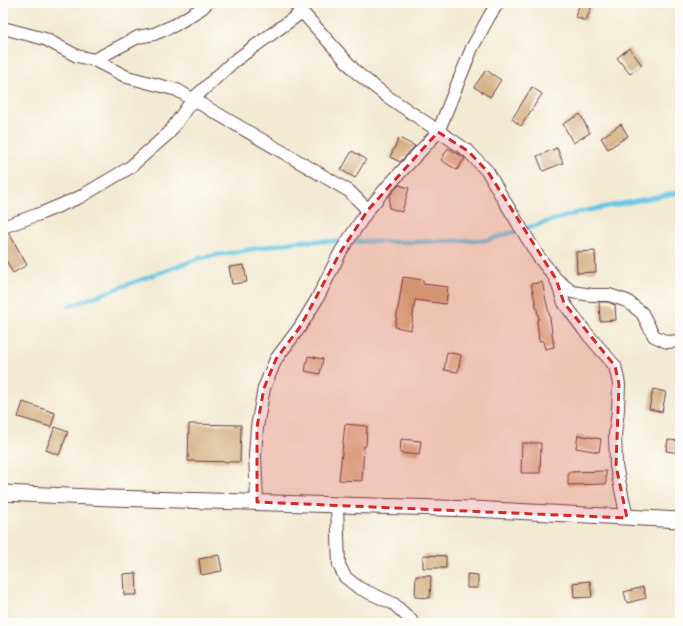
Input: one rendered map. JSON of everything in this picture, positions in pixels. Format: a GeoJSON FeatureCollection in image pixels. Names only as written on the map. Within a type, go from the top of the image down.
{"type":"FeatureCollection","features":[{"type":"Feature","properties":{"kind":"street"},"geometry":{"type":"LineString","coordinates":[[94,60],[138,37],[154,34],[175,25],[202,8],[207,3]]}},
{"type":"Feature","properties":{"kind":"street"},"geometry":{"type":"LineString","coordinates":[[294,3],[357,73],[388,97],[468,151],[488,172],[538,256],[556,279],[572,292],[592,295],[609,295],[627,301],[642,313],[654,336],[667,342],[680,341]]}},
{"type":"Feature","properties":{"kind":"street"},"geometry":{"type":"LineString","coordinates":[[257,502],[255,455],[257,427],[264,388],[276,359],[317,299],[341,251],[368,210],[387,187],[438,132],[472,48],[498,3]]}},
{"type":"Feature","properties":{"kind":"street"},"geometry":{"type":"LineString","coordinates":[[3,226],[42,213],[80,196],[129,168],[169,133],[193,99],[233,62],[302,12]]}},
{"type":"Feature","properties":{"kind":"street"},"geometry":{"type":"LineString","coordinates":[[3,28],[45,39],[77,56],[94,60],[127,77],[177,90],[349,191],[368,210]]}},
{"type":"Feature","properties":{"kind":"street"},"geometry":{"type":"LineString","coordinates":[[556,279],[564,303],[584,330],[615,366],[619,384],[615,435],[616,466],[627,518]]}},
{"type":"Feature","properties":{"kind":"street"},"geometry":{"type":"LineString","coordinates":[[3,493],[111,498],[473,509],[680,520]]}},
{"type":"Feature","properties":{"kind":"street"},"geometry":{"type":"LineString","coordinates":[[337,504],[339,565],[345,577],[359,588],[394,604],[411,620],[412,623]]}},
{"type":"Feature","properties":{"kind":"highlighted area"},"geometry":{"type":"Polygon","coordinates":[[[438,132],[468,151],[488,172],[556,279],[564,303],[615,366],[619,384],[616,466],[627,518],[257,502],[257,427],[264,388],[276,359],[300,327],[341,251],[368,210],[438,132]]]}},
{"type":"Feature","properties":{"kind":"building"},"geometry":{"type":"Polygon","coordinates":[[[580,3],[593,3],[586,21],[575,17],[580,3]]]}},
{"type":"Feature","properties":{"kind":"building"},"geometry":{"type":"Polygon","coordinates":[[[629,48],[642,65],[630,74],[617,58],[629,48]]]}},
{"type":"Feature","properties":{"kind":"building"},"geometry":{"type":"Polygon","coordinates":[[[486,70],[501,80],[490,97],[474,87],[486,70]]]}},
{"type":"Feature","properties":{"kind":"building"},"geometry":{"type":"Polygon","coordinates":[[[532,87],[542,94],[521,126],[512,119],[532,87]]]}},
{"type":"Feature","properties":{"kind":"building"},"geometry":{"type":"Polygon","coordinates":[[[580,114],[590,133],[573,143],[563,124],[580,114]]]}},
{"type":"Feature","properties":{"kind":"building"},"geometry":{"type":"Polygon","coordinates":[[[621,124],[628,136],[608,149],[601,138],[621,124]]]}},
{"type":"Feature","properties":{"kind":"building"},"geometry":{"type":"Polygon","coordinates":[[[399,138],[415,146],[400,162],[390,157],[399,138]]]}},
{"type":"Feature","properties":{"kind":"building"},"geometry":{"type":"Polygon","coordinates":[[[448,148],[465,158],[457,170],[441,160],[448,148]]]}},
{"type":"Feature","properties":{"kind":"building"},"geometry":{"type":"Polygon","coordinates":[[[557,148],[563,163],[543,171],[537,156],[557,148]]]}},
{"type":"Feature","properties":{"kind":"building"},"geometry":{"type":"Polygon","coordinates":[[[352,151],[366,159],[355,178],[341,170],[352,151]]]}},
{"type":"Feature","properties":{"kind":"building"},"geometry":{"type":"Polygon","coordinates":[[[399,185],[409,188],[402,212],[389,208],[390,195],[399,185]]]}},
{"type":"Feature","properties":{"kind":"building"},"geometry":{"type":"Polygon","coordinates":[[[9,233],[27,265],[13,273],[3,255],[3,234],[9,233]]]}},
{"type":"Feature","properties":{"kind":"building"},"geometry":{"type":"Polygon","coordinates":[[[595,251],[596,272],[577,273],[576,252],[595,251]]]}},
{"type":"Feature","properties":{"kind":"building"},"geometry":{"type":"Polygon","coordinates":[[[244,265],[247,282],[232,284],[229,267],[244,265]]]}},
{"type":"Feature","properties":{"kind":"building"},"geometry":{"type":"Polygon","coordinates":[[[403,277],[423,280],[423,284],[448,287],[446,304],[415,300],[411,330],[395,327],[403,277]]]}},
{"type":"Feature","properties":{"kind":"building"},"geometry":{"type":"Polygon","coordinates":[[[542,282],[550,318],[554,347],[545,349],[543,341],[539,341],[537,320],[539,319],[531,284],[542,282]]]}},
{"type":"Feature","properties":{"kind":"building"},"geometry":{"type":"Polygon","coordinates":[[[599,302],[608,302],[615,305],[616,320],[600,321],[599,302]]]}},
{"type":"Feature","properties":{"kind":"building"},"geometry":{"type":"Polygon","coordinates":[[[447,352],[461,355],[458,372],[444,370],[447,352]]]}},
{"type":"Feature","properties":{"kind":"building"},"geometry":{"type":"Polygon","coordinates":[[[308,356],[323,359],[320,374],[305,371],[308,356]]]}},
{"type":"Feature","properties":{"kind":"building"},"geometry":{"type":"Polygon","coordinates":[[[653,389],[666,392],[662,412],[649,409],[653,389]]]}},
{"type":"Feature","properties":{"kind":"building"},"geometry":{"type":"Polygon","coordinates":[[[23,402],[55,413],[51,427],[18,417],[23,402]]]}},
{"type":"Feature","properties":{"kind":"building"},"geometry":{"type":"Polygon","coordinates":[[[189,424],[241,425],[240,462],[188,461],[189,424]]]}},
{"type":"Feature","properties":{"kind":"building"},"geometry":{"type":"Polygon","coordinates":[[[345,424],[367,426],[362,481],[339,480],[345,424]]]}},
{"type":"Feature","properties":{"kind":"building"},"geometry":{"type":"Polygon","coordinates":[[[55,427],[68,432],[59,455],[46,450],[55,427]]]}},
{"type":"Feature","properties":{"kind":"building"},"geometry":{"type":"Polygon","coordinates":[[[578,435],[601,439],[599,452],[576,448],[578,435]]]}},
{"type":"Feature","properties":{"kind":"building"},"geometry":{"type":"Polygon","coordinates":[[[401,439],[421,441],[419,455],[400,453],[401,439]]]}},
{"type":"Feature","properties":{"kind":"building"},"geometry":{"type":"Polygon","coordinates":[[[668,440],[680,441],[680,453],[666,451],[668,440]]]}},
{"type":"Feature","properties":{"kind":"building"},"geometry":{"type":"Polygon","coordinates":[[[522,443],[541,443],[540,473],[521,473],[522,443]]]}},
{"type":"Feature","properties":{"kind":"building"},"geometry":{"type":"Polygon","coordinates":[[[606,471],[606,484],[568,485],[568,472],[606,471]]]}},
{"type":"Feature","properties":{"kind":"building"},"geometry":{"type":"Polygon","coordinates":[[[219,555],[222,571],[201,575],[199,559],[219,555]]]}},
{"type":"Feature","properties":{"kind":"building"},"geometry":{"type":"Polygon","coordinates":[[[423,555],[446,556],[446,568],[423,568],[423,555]]]}},
{"type":"Feature","properties":{"kind":"building"},"geometry":{"type":"Polygon","coordinates":[[[136,573],[137,595],[124,595],[123,574],[136,573]]]}},
{"type":"Feature","properties":{"kind":"building"},"geometry":{"type":"Polygon","coordinates":[[[467,574],[478,575],[478,588],[467,588],[467,574]]]}},
{"type":"Feature","properties":{"kind":"building"},"geometry":{"type":"Polygon","coordinates":[[[416,576],[431,576],[430,598],[415,597],[416,576]]]}},
{"type":"Feature","properties":{"kind":"building"},"geometry":{"type":"Polygon","coordinates":[[[590,581],[592,597],[574,598],[573,583],[590,581]]]}},
{"type":"Feature","properties":{"kind":"building"},"geometry":{"type":"Polygon","coordinates":[[[643,587],[646,598],[627,603],[624,592],[643,587]]]}},
{"type":"Feature","properties":{"kind":"waterway"},"geometry":{"type":"LineString","coordinates":[[69,306],[200,258],[300,241],[412,242],[488,240],[580,212],[680,192]]}}]}
